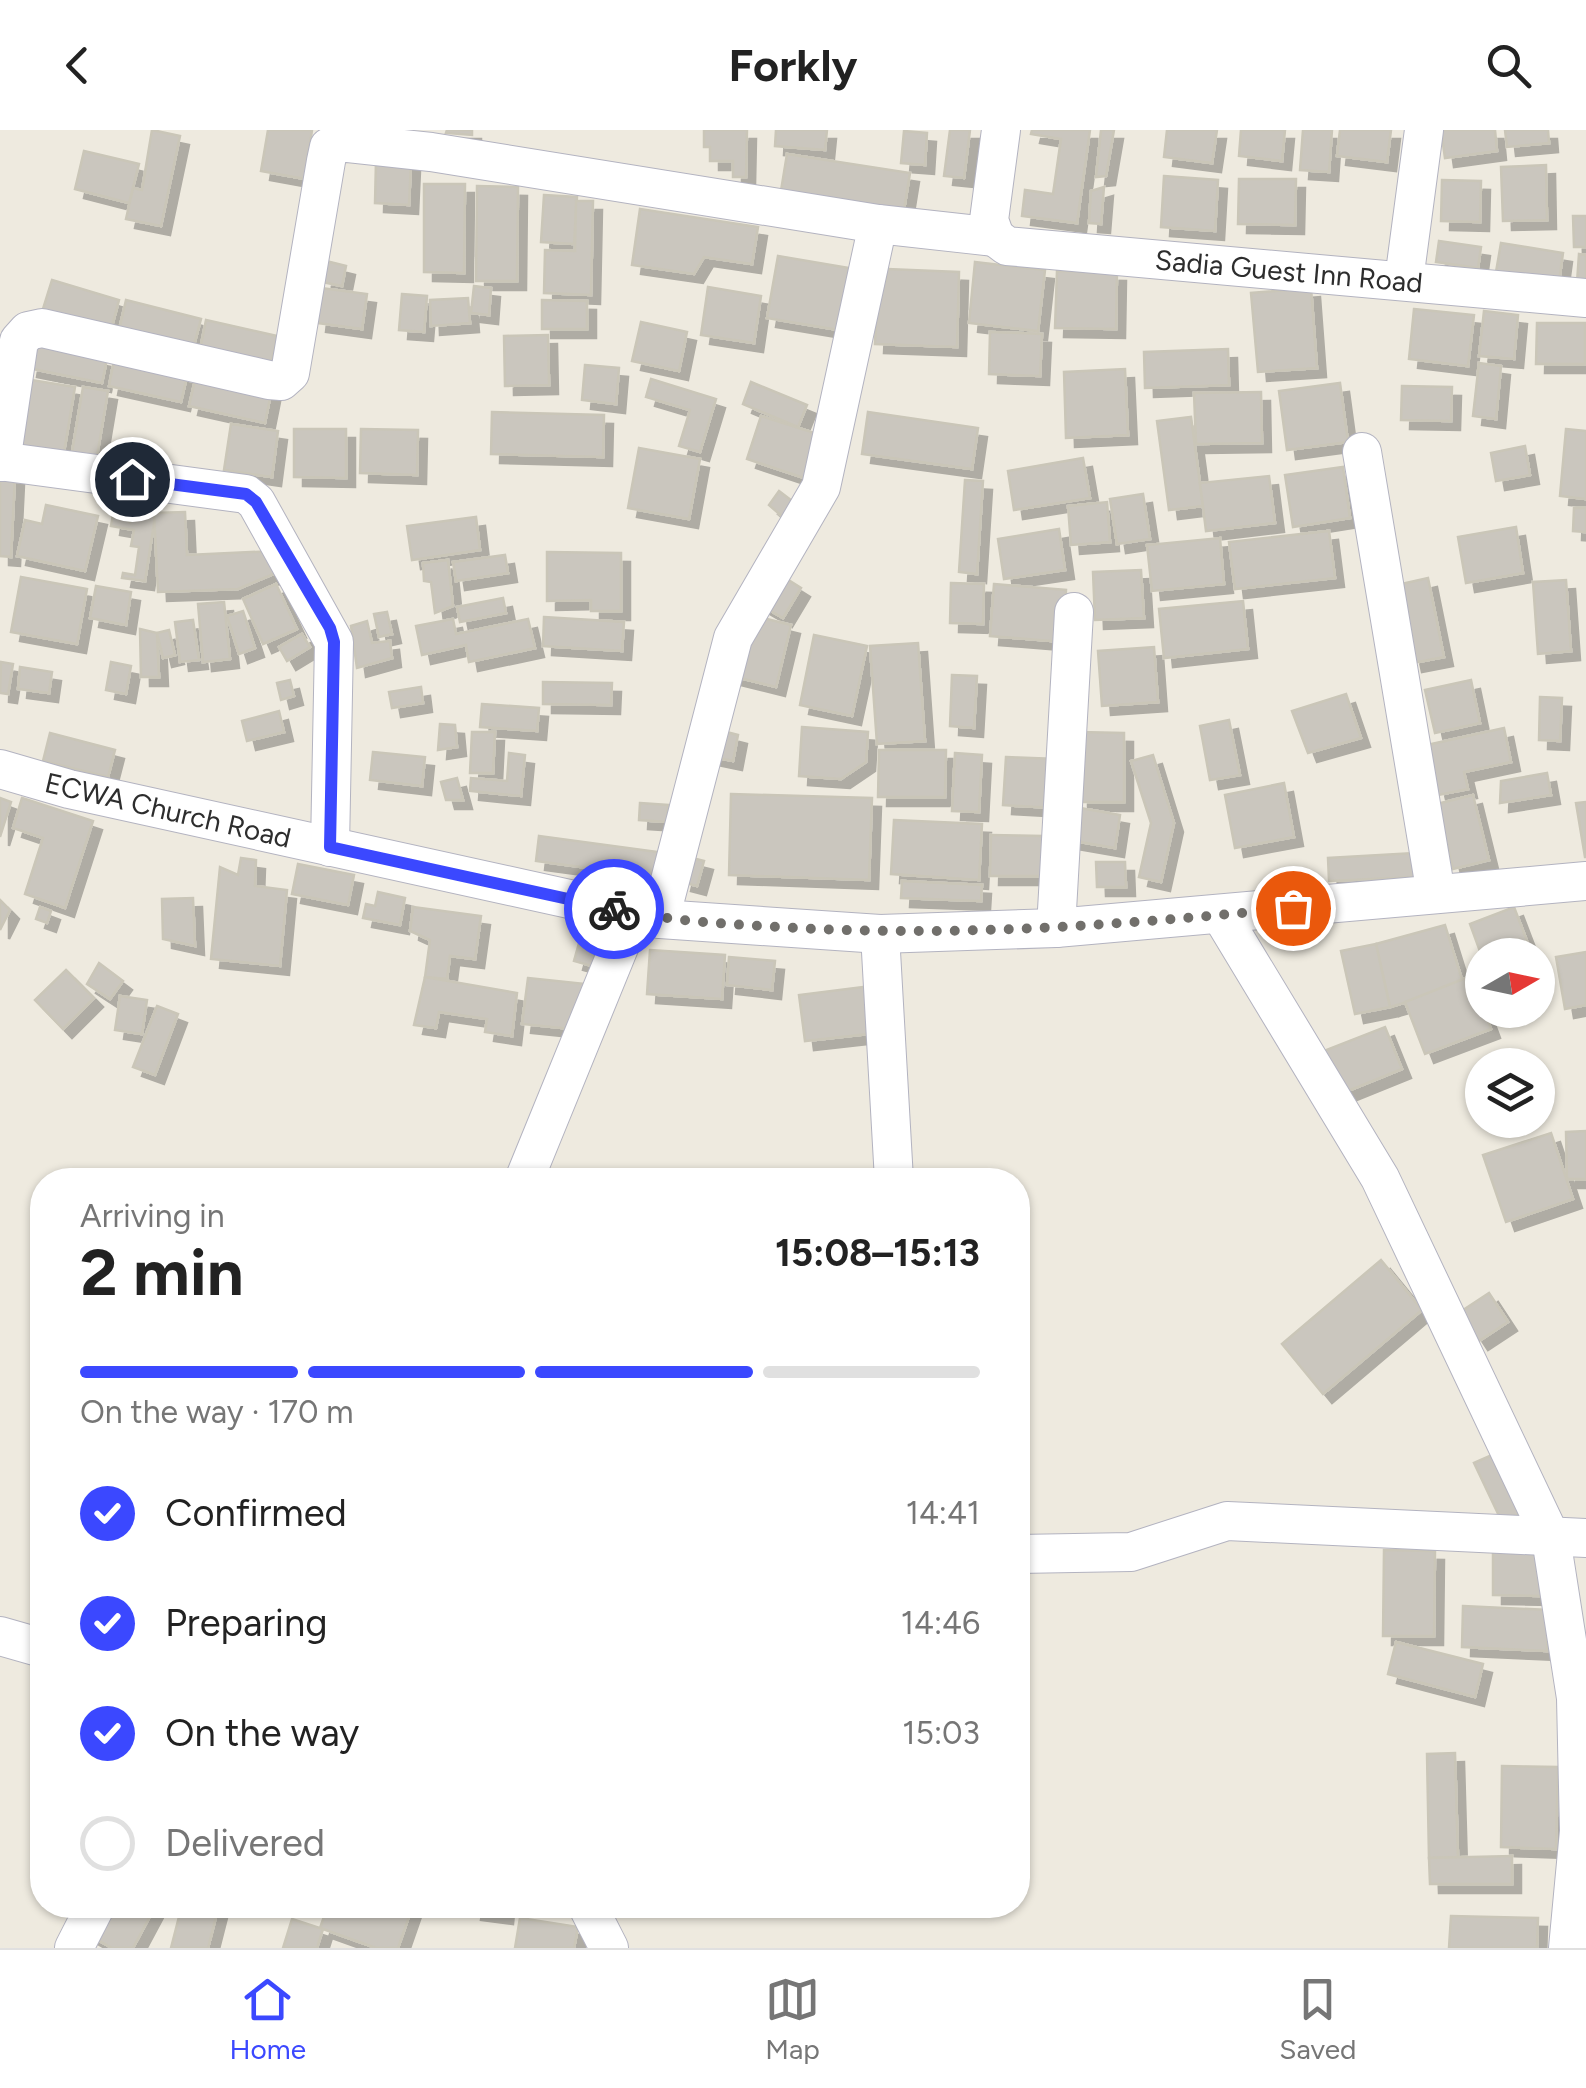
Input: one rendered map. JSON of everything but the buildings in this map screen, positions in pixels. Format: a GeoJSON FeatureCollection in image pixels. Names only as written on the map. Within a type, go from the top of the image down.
{"type":"FeatureCollection","features":[{"type":"Feature","properties":{"kind":"street"},"geometry":{"type":"LineString","coordinates":[[995,237],[990,220],[1001,130]]}},
{"type":"Feature","properties":{"kind":"street"},"geometry":{"type":"LineString","coordinates":[[1404,280],[1424,130]]}},
{"type":"Feature","properties":{"kind":"street","name":"Sadia Guest Inn Road"},"geometry":{"type":"LineString","coordinates":[[1,461],[19,341],[28,331],[42,328],[281,381],[290,373],[330,147],[339,142],[432,141],[878,224],[995,237],[1007,246],[1586,298]]}},
{"type":"Feature","properties":{"kind":"street"},"geometry":{"type":"LineString","coordinates":[[530,1168],[647,916],[733,638],[821,488],[878,224]]}},
{"type":"Feature","properties":{"kind":"street"},"geometry":{"type":"LineString","coordinates":[[1362,452],[1436,894]]}},
{"type":"Feature","properties":{"kind":"street"},"geometry":{"type":"LineString","coordinates":[[1,461],[246,494],[256,502],[334,642],[330,847]]}},
{"type":"Feature","properties":{"kind":"street"},"geometry":{"type":"LineString","coordinates":[[1056,928],[1074,612]]}},
{"type":"Feature","properties":{"kind":"street","name":"ECWA Church Road"},"geometry":{"type":"LineString","coordinates":[[0,769],[647,916],[880,934],[1056,928],[1586,881]]}},
{"type":"Feature","properties":{"kind":"street"},"geometry":{"type":"LineString","coordinates":[[1221,915],[1380,1178],[1569,1538],[1579,1831],[1568,1948]]}},
{"type":"Feature","properties":{"kind":"street"},"geometry":{"type":"LineString","coordinates":[[880,934],[893,1168]]}},
{"type":"Feature","properties":{"kind":"street"},"geometry":{"type":"LineString","coordinates":[[1030,1554],[1131,1552],[1227,1521],[1569,1538]]}},
{"type":"Feature","properties":{"kind":"street"},"geometry":{"type":"LineString","coordinates":[[0,1636],[30,1645]]}},
{"type":"Feature","properties":{"kind":"street"},"geometry":{"type":"LineString","coordinates":[[74,1948],[89,1918]]}},
{"type":"Feature","properties":{"kind":"street"},"geometry":{"type":"LineString","coordinates":[[594,1918],[609,1948]]}},
{"type":"Feature","properties":{"kind":"way so far"},"geometry":{"type":"LineString","coordinates":[[614,909],[660,919],[880,934],[1056,928],[1293,908]]}},
{"type":"Feature","properties":{"kind":"route"},"geometry":{"type":"LineString","coordinates":[[132,479],[246,494],[256,502],[330,628],[334,642],[330,847],[614,909]]}}]}
